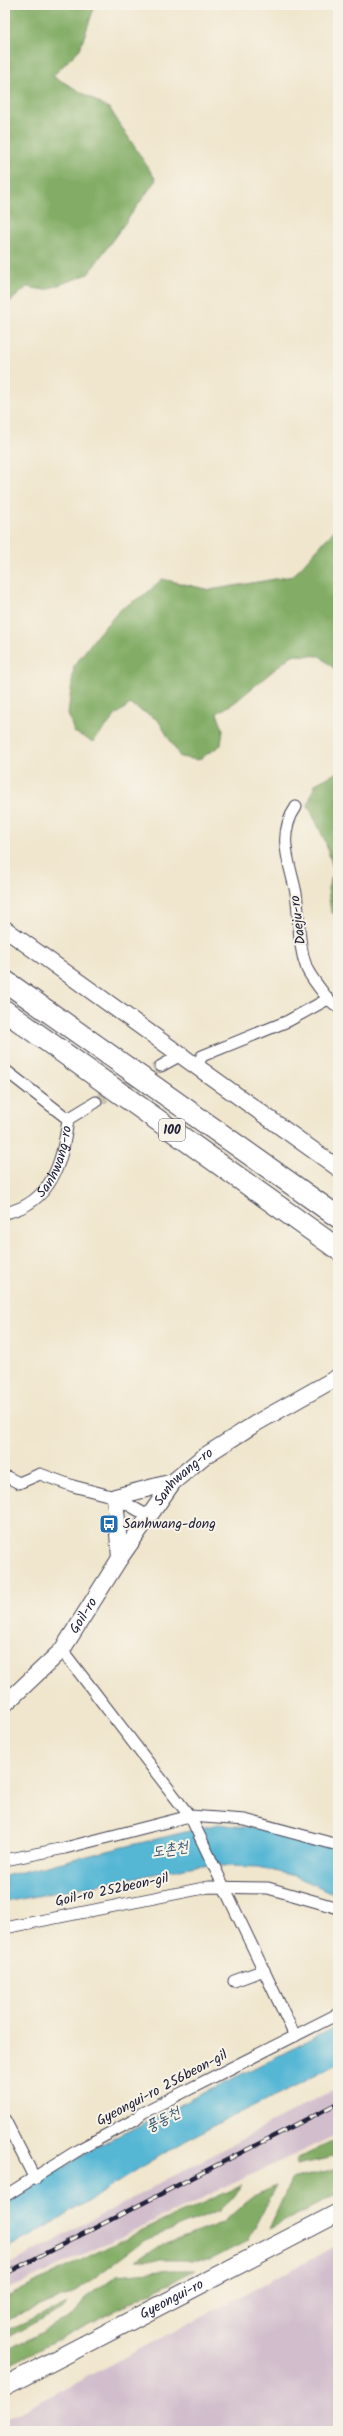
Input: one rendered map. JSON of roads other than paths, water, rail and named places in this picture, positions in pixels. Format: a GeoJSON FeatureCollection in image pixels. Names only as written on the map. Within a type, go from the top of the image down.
{"type":"FeatureCollection","features":[{"type":"Feature","properties":{"kind":"highway","name":"100"},"geometry":{"type":"LineString","coordinates":[[5,981],[338,1217]]}},
{"type":"Feature","properties":{"kind":"highway","name":"100"},"geometry":{"type":"LineString","coordinates":[[5,1011],[338,1249]]}},
{"type":"Feature","properties":{"kind":"main road","name":"Gyeongui-ro"},"geometry":{"type":"LineString","coordinates":[[5,2386],[338,2213]]}},
{"type":"Feature","properties":{"kind":"main road","name":"Gyeongui-ro"},"geometry":{"type":"LineString","coordinates":[[5,2397],[338,2226]]}},
{"type":"Feature","properties":{"kind":"street","name":"Daeju-ro"},"geometry":{"type":"LineString","coordinates":[[296,807],[290,816],[286,836],[287,864],[296,893],[299,943],[308,970],[328,999],[338,1007]]}},
{"type":"Feature","properties":{"kind":"street"},"geometry":{"type":"LineString","coordinates":[[5,929],[338,1168]]}},
{"type":"Feature","properties":{"kind":"street"},"geometry":{"type":"LineString","coordinates":[[196,1066],[202,1056],[288,1021],[328,999]]}},
{"type":"Feature","properties":{"kind":"street"},"geometry":{"type":"LineString","coordinates":[[161,1066],[181,1055]]}},
{"type":"Feature","properties":{"kind":"street"},"geometry":{"type":"LineString","coordinates":[[5,1070],[68,1119]]}},
{"type":"Feature","properties":{"kind":"street","name":"Sanhwang-ro"},"geometry":{"type":"LineString","coordinates":[[5,1214],[17,1211],[42,1193],[56,1174],[66,1136],[68,1119],[96,1102]]}},
{"type":"Feature","properties":{"kind":"street","name":"Sanhwang-ro"},"geometry":{"type":"LineString","coordinates":[[5,1476],[19,1483],[40,1474],[73,1486],[115,1497],[148,1516],[173,1482],[203,1457],[258,1422],[338,1377]]}},
{"type":"Feature","properties":{"kind":"street"},"geometry":{"type":"LineString","coordinates":[[120,1558],[115,1497],[173,1482]]}},
{"type":"Feature","properties":{"kind":"street","name":"Goil-ro"},"geometry":{"type":"LineString","coordinates":[[5,1704],[62,1650],[148,1516]]}},
{"type":"Feature","properties":{"kind":"street"},"geometry":{"type":"LineString","coordinates":[[62,1650],[190,1817],[225,1885],[295,2036]]}},
{"type":"Feature","properties":{"kind":"street"},"geometry":{"type":"LineString","coordinates":[[5,1860],[65,1848],[190,1817],[245,1820],[338,1845]]}},
{"type":"Feature","properties":{"kind":"street","name":"Goil-ro 252beon-gil"},"geometry":{"type":"LineString","coordinates":[[5,1928],[178,1892],[225,1885],[268,1888],[338,1908]]}},
{"type":"Feature","properties":{"kind":"street"},"geometry":{"type":"LineString","coordinates":[[234,1981],[264,1970]]}},
{"type":"Feature","properties":{"kind":"street","name":"Gyeongui-ro 256beon-gil"},"geometry":{"type":"LineString","coordinates":[[5,2196],[142,2113],[338,2014]]}},
{"type":"Feature","properties":{"kind":"street"},"geometry":{"type":"LineString","coordinates":[[5,2120],[34,2179]]}},
{"type":"Feature","properties":{"kind":"water","name":"도촌천"},"geometry":{"type":"Polygon","coordinates":[[[218,1824],[259,1829],[338,1849],[338,1895],[295,1876],[258,1867],[201,1865],[5,1902],[5,1876],[218,1824]]]}},
{"type":"Feature","properties":{"kind":"water","name":"풍동천"},"geometry":{"type":"Polygon","coordinates":[[[338,2026],[338,2064],[187,2140],[141,2167],[51,2224],[5,2249],[5,2204],[96,2147],[338,2026]]]}},
{"type":"Feature","properties":{"kind":"tunnel"},"geometry":{"type":"LineString","coordinates":[[96,1102],[161,1066]]}},
{"type":"Feature","properties":{"kind":"railway"},"geometry":{"type":"LineString","coordinates":[[5,2274],[338,2103]]}},
{"type":"Feature","properties":{"kind":"place","name":"Sanhwang-dong"},"geometry":{"type":"Point","coordinates":[109,1524]}}]}
